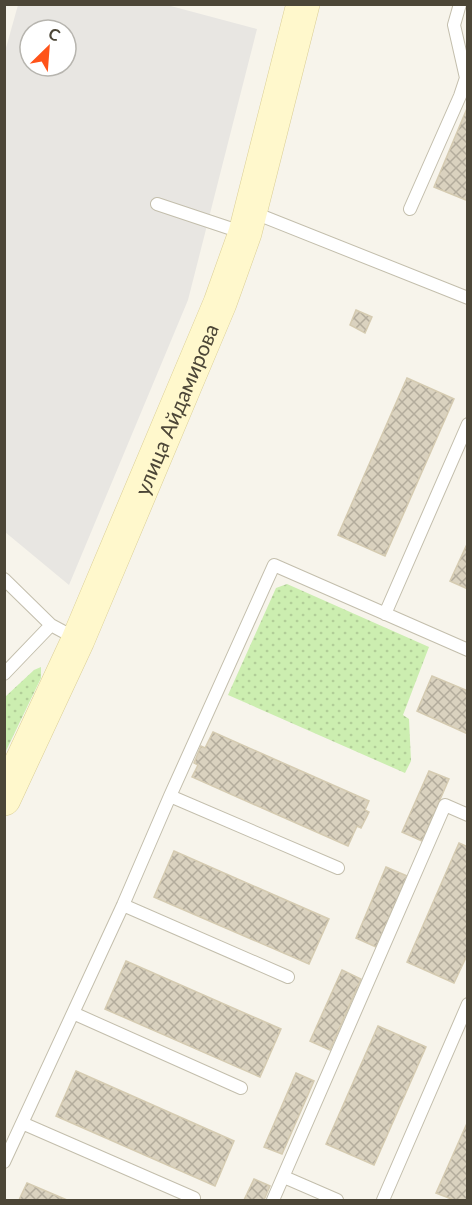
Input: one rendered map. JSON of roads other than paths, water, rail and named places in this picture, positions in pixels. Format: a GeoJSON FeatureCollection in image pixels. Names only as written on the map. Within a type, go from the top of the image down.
{"type":"FeatureCollection","features":[{"type":"Feature","properties":{"kind":"main road","name":"улица Айдамирова"},"geometry":{"type":"LineString","coordinates":[[4,799],[64,632],[220,303],[248,222],[303,4]]}},
{"type":"Feature","properties":{"kind":"lane"},"geometry":{"type":"LineString","coordinates":[[410,209],[466,78],[454,25],[460,4]]}},
{"type":"Feature","properties":{"kind":"lane"},"geometry":{"type":"LineString","coordinates":[[157,204],[248,222],[468,298]]}},
{"type":"Feature","properties":{"kind":"lane"},"geometry":{"type":"LineString","coordinates":[[385,614],[468,424]]}},
{"type":"Feature","properties":{"kind":"lane"},"geometry":{"type":"LineString","coordinates":[[4,1162],[123,905],[274,565],[468,650]]}},
{"type":"Feature","properties":{"kind":"lane"},"geometry":{"type":"LineString","coordinates":[[4,579],[64,632],[4,674]]}},
{"type":"Feature","properties":{"kind":"lane"},"geometry":{"type":"LineString","coordinates":[[170,796],[338,868]]}},
{"type":"Feature","properties":{"kind":"lane"},"geometry":{"type":"LineString","coordinates":[[273,1200],[445,805],[468,815]]}},
{"type":"Feature","properties":{"kind":"lane"},"geometry":{"type":"LineString","coordinates":[[123,905],[288,977]]}},
{"type":"Feature","properties":{"kind":"lane"},"geometry":{"type":"LineString","coordinates":[[383,1200],[468,1004]]}},
{"type":"Feature","properties":{"kind":"lane"},"geometry":{"type":"LineString","coordinates":[[73,1013],[241,1088]]}},
{"type":"Feature","properties":{"kind":"lane"},"geometry":{"type":"LineString","coordinates":[[22,1123],[194,1198]]}},
{"type":"Feature","properties":{"kind":"lane"},"geometry":{"type":"LineString","coordinates":[[284,1177],[336,1200]]}}]}
